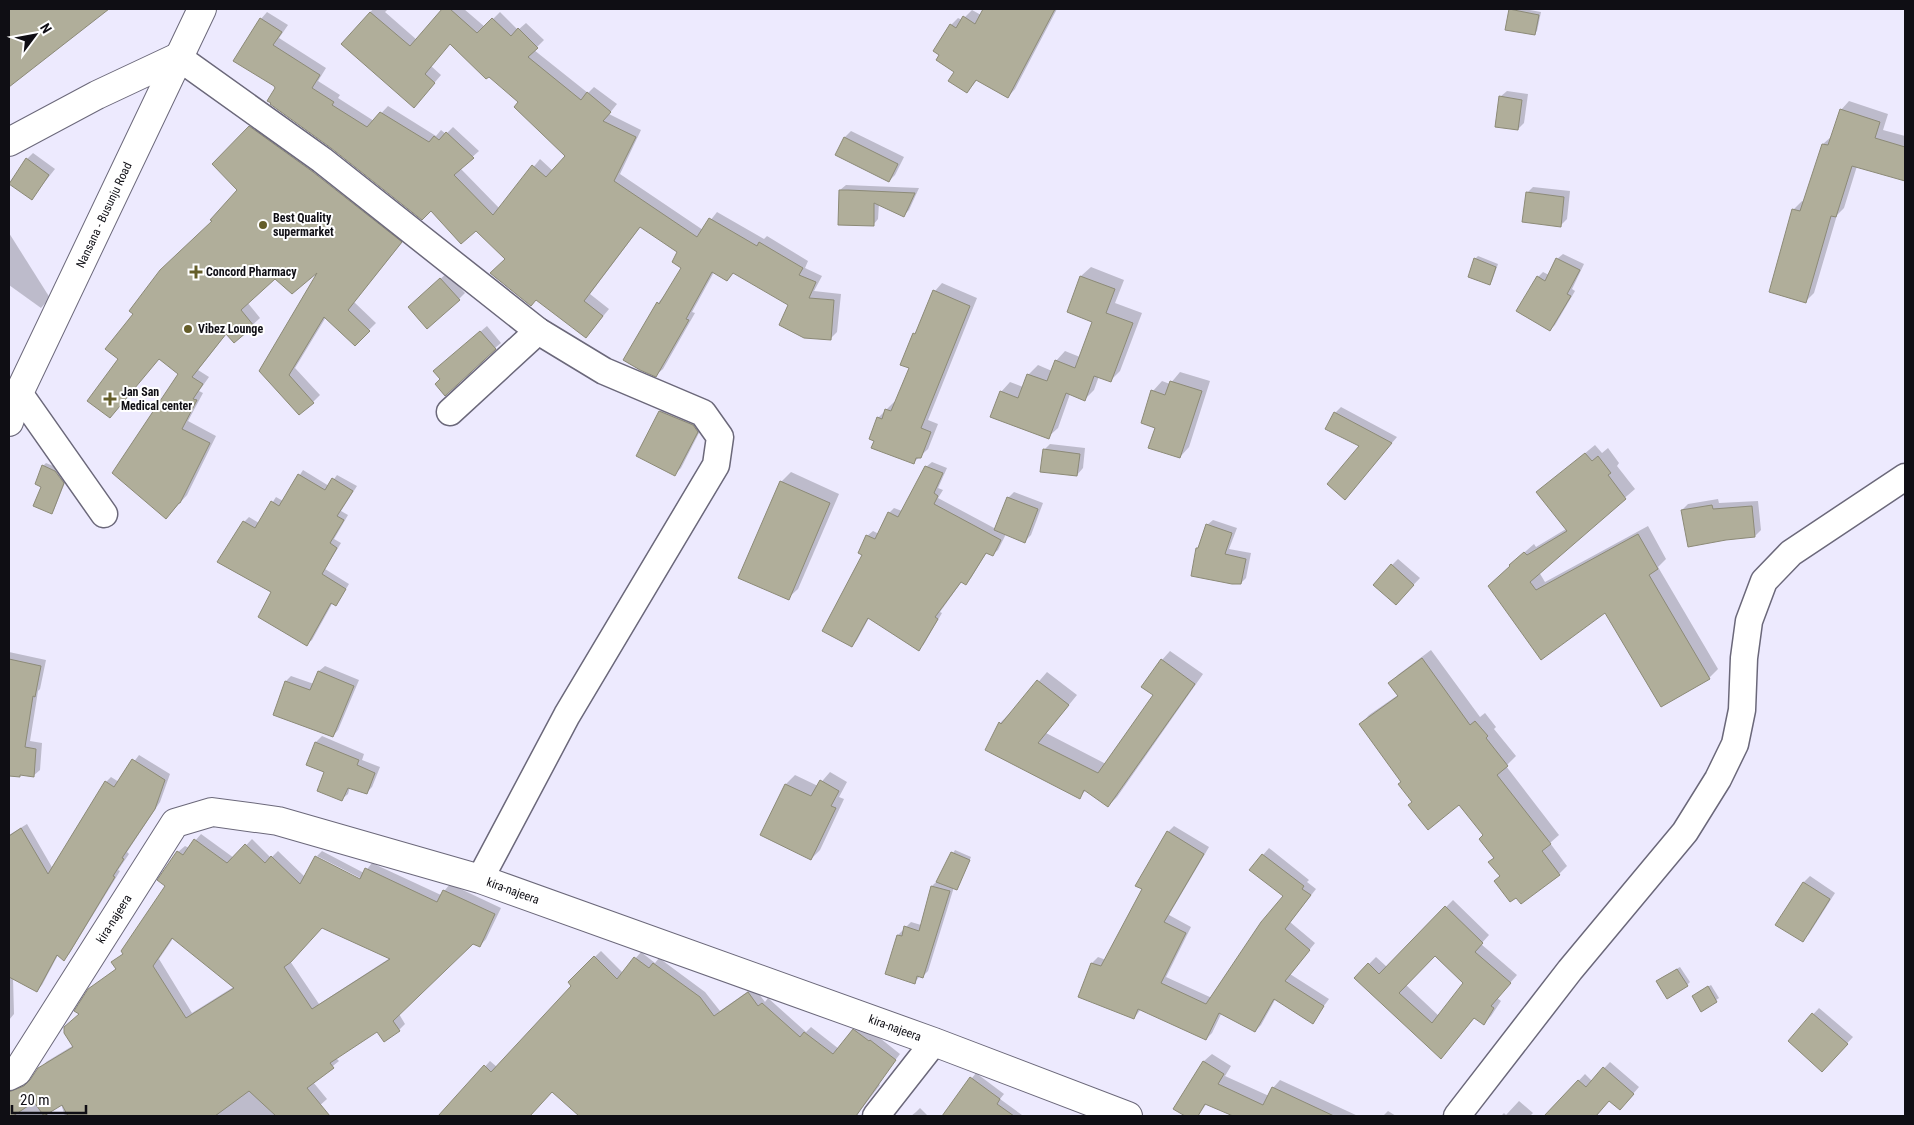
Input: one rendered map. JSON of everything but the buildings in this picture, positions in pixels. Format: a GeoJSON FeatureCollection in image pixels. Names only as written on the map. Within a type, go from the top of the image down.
{"type":"FeatureCollection","features":[{"type":"Feature","properties":{"kind":"street","name":"Nansana - Busunju Road"},"geometry":{"type":"LineString","coordinates":[[9,422],[20,392],[202,9]]}},
{"type":"Feature","properties":{"kind":"street"},"geometry":{"type":"LineString","coordinates":[[9,142],[97,95],[178,57],[322,160],[538,331],[604,371],[703,413],[720,437],[716,465],[567,715],[480,879]]}},
{"type":"Feature","properties":{"kind":"street"},"geometry":{"type":"LineString","coordinates":[[450,412],[538,331]]}},
{"type":"Feature","properties":{"kind":"street"},"geometry":{"type":"LineString","coordinates":[[20,392],[104,514]]}},
{"type":"Feature","properties":{"kind":"street"},"geometry":{"type":"LineString","coordinates":[[1457,1116],[1570,970],[1685,832],[1718,779],[1735,744],[1742,710],[1744,658],[1749,621],[1764,581],[1790,553],[1905,477]]}},
{"type":"Feature","properties":{"kind":"street","name":"kira-najeera"},"geometry":{"type":"LineString","coordinates":[[9,1076],[17,1072],[175,823],[212,812],[278,821],[480,879],[934,1042],[1128,1116]]}},
{"type":"Feature","properties":{"kind":"street"},"geometry":{"type":"LineString","coordinates":[[876,1116],[934,1042]]}},
{"type":"Feature","properties":{"kind":"place","name":"Best Quality supermarket"},"geometry":{"type":"Point","coordinates":[263,225]}},
{"type":"Feature","properties":{"kind":"place","name":"Concord Pharmacy"},"geometry":{"type":"Point","coordinates":[196,272]}},
{"type":"Feature","properties":{"kind":"place","name":"Vibez Lounge"},"geometry":{"type":"Point","coordinates":[188,329]}},
{"type":"Feature","properties":{"kind":"place","name":"Jan San Medical center"},"geometry":{"type":"Point","coordinates":[110,399]}}]}
